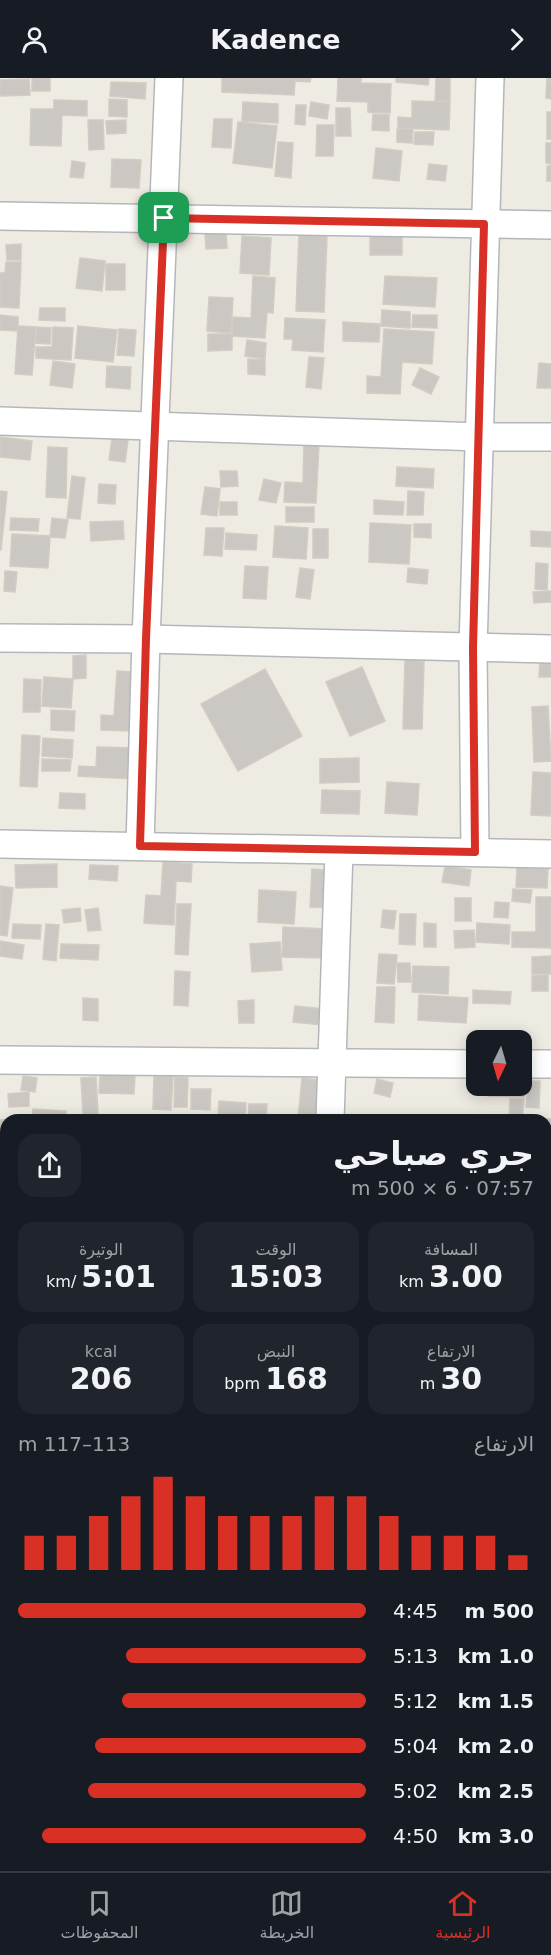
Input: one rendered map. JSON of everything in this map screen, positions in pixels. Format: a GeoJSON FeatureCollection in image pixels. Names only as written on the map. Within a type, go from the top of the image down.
{"type":"FeatureCollection","features":[{"type":"Feature","properties":{"kind":"street"},"geometry":{"type":"LineString","coordinates":[[140,846],[146,639],[169,78]]}},
{"type":"Feature","properties":{"kind":"street"},"geometry":{"type":"LineString","coordinates":[[475,852],[473,648],[490,78]]}},
{"type":"Feature","properties":{"kind":"street"},"geometry":{"type":"LineString","coordinates":[[0,216],[551,225]]}},
{"type":"Feature","properties":{"kind":"street"},"geometry":{"type":"LineString","coordinates":[[0,421],[480,437],[551,437]]}},
{"type":"Feature","properties":{"kind":"street"},"geometry":{"type":"LineString","coordinates":[[0,638],[146,639],[551,650]]}},
{"type":"Feature","properties":{"kind":"street"},"geometry":{"type":"LineString","coordinates":[[0,844],[551,854]]}},
{"type":"Feature","properties":{"kind":"street"},"geometry":{"type":"LineString","coordinates":[[330,1114],[339,851]]}},
{"type":"Feature","properties":{"kind":"street"},"geometry":{"type":"LineString","coordinates":[[0,1060],[466,1064]]}},
{"type":"Feature","properties":{"kind":"street"},"geometry":{"type":"LineString","coordinates":[[532,1064],[551,1064]]}},
{"type":"Feature","properties":{"kind":"building"},"geometry":{"type":"Polygon","coordinates":[[[32,78],[50,78],[50,91],[32,91],[32,78]]]}},
{"type":"Feature","properties":{"kind":"building"},"geometry":{"type":"Polygon","coordinates":[[[222,78],[311,78],[310,82],[295,81],[294,95],[222,92],[222,78]]]}},
{"type":"Feature","properties":{"kind":"building"},"geometry":{"type":"Polygon","coordinates":[[[338,78],[361,78],[361,83],[391,84],[390,113],[368,112],[368,102],[337,101],[338,78]]]}},
{"type":"Feature","properties":{"kind":"building"},"geometry":{"type":"Polygon","coordinates":[[[396,78],[429,78],[428,85],[396,82],[396,78]]]}},
{"type":"Feature","properties":{"kind":"building"},"geometry":{"type":"Polygon","coordinates":[[[436,78],[450,78],[450,101],[435,101],[436,78]]]}},
{"type":"Feature","properties":{"kind":"building"},"geometry":{"type":"Polygon","coordinates":[[[547,78],[551,78],[551,99],[546,98],[547,78]]]}},
{"type":"Feature","properties":{"kind":"building"},"geometry":{"type":"Polygon","coordinates":[[[29,79],[30,95],[0,96],[0,80],[29,79]]]}},
{"type":"Feature","properties":{"kind":"building"},"geometry":{"type":"Polygon","coordinates":[[[111,82],[146,83],[145,99],[110,96],[111,82]]]}},
{"type":"Feature","properties":{"kind":"building"},"geometry":{"type":"Polygon","coordinates":[[[109,99],[127,100],[127,117],[109,116],[109,99]]]}},
{"type":"Feature","properties":{"kind":"building"},"geometry":{"type":"Polygon","coordinates":[[[54,100],[87,101],[87,116],[62,115],[61,146],[30,145],[31,109],[54,109],[54,100]]]}},
{"type":"Feature","properties":{"kind":"building"},"geometry":{"type":"Polygon","coordinates":[[[412,101],[450,102],[449,130],[398,128],[398,117],[412,118],[412,101]]]}},
{"type":"Feature","properties":{"kind":"building"},"geometry":{"type":"Polygon","coordinates":[[[243,102],[278,104],[278,123],[242,121],[243,102]]]}},
{"type":"Feature","properties":{"kind":"building"},"geometry":{"type":"Polygon","coordinates":[[[311,102],[329,105],[327,119],[309,116],[311,102]]]}},
{"type":"Feature","properties":{"kind":"building"},"geometry":{"type":"Polygon","coordinates":[[[296,105],[306,105],[305,125],[295,124],[296,105]]]}},
{"type":"Feature","properties":{"kind":"building"},"geometry":{"type":"Polygon","coordinates":[[[336,108],[350,108],[351,136],[336,136],[336,108]]]}},
{"type":"Feature","properties":{"kind":"building"},"geometry":{"type":"Polygon","coordinates":[[[547,112],[551,112],[551,139],[547,139],[547,112]]]}},
{"type":"Feature","properties":{"kind":"building"},"geometry":{"type":"Polygon","coordinates":[[[373,114],[389,115],[389,131],[372,130],[373,114]]]}},
{"type":"Feature","properties":{"kind":"building"},"geometry":{"type":"Polygon","coordinates":[[[214,119],[232,119],[231,148],[212,147],[214,119]]]}},
{"type":"Feature","properties":{"kind":"building"},"geometry":{"type":"Polygon","coordinates":[[[88,120],[103,120],[104,149],[89,150],[88,120]]]}},
{"type":"Feature","properties":{"kind":"building"},"geometry":{"type":"Polygon","coordinates":[[[126,120],[126,133],[107,134],[106,121],[126,120]]]}},
{"type":"Feature","properties":{"kind":"building"},"geometry":{"type":"Polygon","coordinates":[[[238,122],[277,126],[272,168],[233,163],[238,122]]]}},
{"type":"Feature","properties":{"kind":"building"},"geometry":{"type":"Polygon","coordinates":[[[317,125],[334,125],[333,156],[316,156],[317,125]]]}},
{"type":"Feature","properties":{"kind":"building"},"geometry":{"type":"Polygon","coordinates":[[[397,129],[413,129],[412,143],[397,142],[397,129]]]}},
{"type":"Feature","properties":{"kind":"building"},"geometry":{"type":"Polygon","coordinates":[[[415,132],[434,132],[433,145],[414,144],[415,132]]]}},
{"type":"Feature","properties":{"kind":"building"},"geometry":{"type":"Polygon","coordinates":[[[278,142],[293,143],[291,178],[275,176],[278,142]]]}},
{"type":"Feature","properties":{"kind":"building"},"geometry":{"type":"Polygon","coordinates":[[[546,143],[551,143],[551,164],[546,163],[546,143]]]}},
{"type":"Feature","properties":{"kind":"building"},"geometry":{"type":"Polygon","coordinates":[[[376,148],[402,151],[399,181],[373,178],[376,148]]]}},
{"type":"Feature","properties":{"kind":"building"},"geometry":{"type":"Polygon","coordinates":[[[112,159],[141,160],[139,188],[111,187],[112,159]]]}},
{"type":"Feature","properties":{"kind":"building"},"geometry":{"type":"Polygon","coordinates":[[[72,161],[85,163],[83,178],[70,177],[72,161]]]}},
{"type":"Feature","properties":{"kind":"building"},"geometry":{"type":"Polygon","coordinates":[[[429,164],[447,166],[445,181],[427,179],[429,164]]]}},
{"type":"Feature","properties":{"kind":"building"},"geometry":{"type":"Polygon","coordinates":[[[547,166],[551,166],[551,181],[547,181],[547,166]]]}},
{"type":"Feature","properties":{"kind":"building"},"geometry":{"type":"Polygon","coordinates":[[[226,231],[227,248],[206,249],[205,232],[226,231]]]}},
{"type":"Feature","properties":{"kind":"building"},"geometry":{"type":"Polygon","coordinates":[[[299,234],[327,235],[324,312],[296,311],[299,234]]]}},
{"type":"Feature","properties":{"kind":"building"},"geometry":{"type":"Polygon","coordinates":[[[370,235],[402,235],[402,255],[370,255],[370,235]]]}},
{"type":"Feature","properties":{"kind":"building"},"geometry":{"type":"Polygon","coordinates":[[[242,236],[271,238],[269,275],[240,273],[242,236]]]}},
{"type":"Feature","properties":{"kind":"building"},"geometry":{"type":"Polygon","coordinates":[[[21,244],[21,260],[7,260],[6,245],[21,244]]]}},
{"type":"Feature","properties":{"kind":"building"},"geometry":{"type":"Polygon","coordinates":[[[80,258],[105,261],[102,291],[76,288],[80,258]]]}},
{"type":"Feature","properties":{"kind":"building"},"geometry":{"type":"Polygon","coordinates":[[[6,262],[21,262],[19,308],[0,307],[0,273],[5,273],[6,262]]]}},
{"type":"Feature","properties":{"kind":"building"},"geometry":{"type":"Polygon","coordinates":[[[106,264],[125,264],[125,290],[106,290],[106,264]]]}},
{"type":"Feature","properties":{"kind":"building"},"geometry":{"type":"Polygon","coordinates":[[[253,276],[275,278],[273,313],[267,312],[265,338],[232,336],[233,317],[251,318],[253,276]]]}},
{"type":"Feature","properties":{"kind":"building"},"geometry":{"type":"Polygon","coordinates":[[[385,276],[437,278],[435,307],[383,304],[385,276]]]}},
{"type":"Feature","properties":{"kind":"building"},"geometry":{"type":"Polygon","coordinates":[[[209,297],[233,298],[231,333],[207,331],[209,297]]]}},
{"type":"Feature","properties":{"kind":"building"},"geometry":{"type":"Polygon","coordinates":[[[40,308],[65,308],[65,321],[39,320],[40,308]]]}},
{"type":"Feature","properties":{"kind":"building"},"geometry":{"type":"Polygon","coordinates":[[[382,310],[410,312],[410,328],[381,326],[382,310]]]}},
{"type":"Feature","properties":{"kind":"building"},"geometry":{"type":"Polygon","coordinates":[[[0,315],[18,317],[18,331],[0,330],[0,315]]]}},
{"type":"Feature","properties":{"kind":"building"},"geometry":{"type":"Polygon","coordinates":[[[413,315],[437,315],[437,328],[412,327],[413,315]]]}},
{"type":"Feature","properties":{"kind":"building"},"geometry":{"type":"Polygon","coordinates":[[[285,318],[325,320],[323,352],[292,350],[293,339],[284,339],[285,318]]]}},
{"type":"Feature","properties":{"kind":"building"},"geometry":{"type":"Polygon","coordinates":[[[343,322],[380,324],[379,342],[343,341],[343,322]]]}},
{"type":"Feature","properties":{"kind":"building"},"geometry":{"type":"Polygon","coordinates":[[[18,326],[36,327],[32,375],[15,374],[18,326]]]}},
{"type":"Feature","properties":{"kind":"building"},"geometry":{"type":"Polygon","coordinates":[[[78,326],[117,330],[113,362],[75,358],[78,326]]]}},
{"type":"Feature","properties":{"kind":"building"},"geometry":{"type":"Polygon","coordinates":[[[37,327],[51,328],[50,344],[35,343],[37,327]]]}},
{"type":"Feature","properties":{"kind":"building"},"geometry":{"type":"Polygon","coordinates":[[[53,327],[73,328],[71,360],[36,358],[36,347],[52,347],[53,327]]]}},
{"type":"Feature","properties":{"kind":"building"},"geometry":{"type":"Polygon","coordinates":[[[119,329],[136,330],[134,356],[117,355],[119,329]]]}},
{"type":"Feature","properties":{"kind":"building"},"geometry":{"type":"Polygon","coordinates":[[[384,329],[434,332],[432,364],[402,362],[400,394],[367,393],[367,376],[381,377],[384,329]]]}},
{"type":"Feature","properties":{"kind":"building"},"geometry":{"type":"Polygon","coordinates":[[[208,334],[232,334],[232,350],[208,351],[208,334]]]}},
{"type":"Feature","properties":{"kind":"building"},"geometry":{"type":"Polygon","coordinates":[[[247,340],[266,343],[265,359],[245,356],[247,340]]]}},
{"type":"Feature","properties":{"kind":"building"},"geometry":{"type":"Polygon","coordinates":[[[309,357],[324,358],[321,389],[306,387],[309,357]]]}},
{"type":"Feature","properties":{"kind":"building"},"geometry":{"type":"Polygon","coordinates":[[[248,359],[265,360],[265,375],[248,374],[248,359]]]}},
{"type":"Feature","properties":{"kind":"building"},"geometry":{"type":"Polygon","coordinates":[[[53,361],[75,364],[72,388],[50,385],[53,361]]]}},
{"type":"Feature","properties":{"kind":"building"},"geometry":{"type":"Polygon","coordinates":[[[539,363],[551,364],[551,388],[537,388],[539,363]]]}},
{"type":"Feature","properties":{"kind":"building"},"geometry":{"type":"Polygon","coordinates":[[[107,366],[131,367],[130,389],[106,387],[107,366]]]}},
{"type":"Feature","properties":{"kind":"building"},"geometry":{"type":"Polygon","coordinates":[[[420,368],[439,377],[431,394],[412,385],[420,368]]]}},
{"type":"Feature","properties":{"kind":"building"},"geometry":{"type":"Polygon","coordinates":[[[0,437],[32,441],[30,460],[0,457],[0,437]]]}},
{"type":"Feature","properties":{"kind":"building"},"geometry":{"type":"Polygon","coordinates":[[[112,438],[128,440],[125,462],[109,460],[112,438]]]}},
{"type":"Feature","properties":{"kind":"building"},"geometry":{"type":"Polygon","coordinates":[[[304,443],[319,444],[316,503],[284,502],[285,482],[303,483],[304,443]]]}},
{"type":"Feature","properties":{"kind":"building"},"geometry":{"type":"Polygon","coordinates":[[[48,447],[67,448],[66,498],[46,497],[48,447]]]}},
{"type":"Feature","properties":{"kind":"building"},"geometry":{"type":"Polygon","coordinates":[[[397,467],[434,469],[433,488],[396,486],[397,467]]]}},
{"type":"Feature","properties":{"kind":"building"},"geometry":{"type":"Polygon","coordinates":[[[220,471],[237,471],[238,486],[221,487],[220,471]]]}},
{"type":"Feature","properties":{"kind":"building"},"geometry":{"type":"Polygon","coordinates":[[[72,476],[85,478],[80,519],[67,518],[72,476]]]}},
{"type":"Feature","properties":{"kind":"building"},"geometry":{"type":"Polygon","coordinates":[[[264,479],[281,483],[276,503],[259,500],[264,479]]]}},
{"type":"Feature","properties":{"kind":"building"},"geometry":{"type":"Polygon","coordinates":[[[99,484],[116,485],[115,504],[98,503],[99,484]]]}},
{"type":"Feature","properties":{"kind":"building"},"geometry":{"type":"Polygon","coordinates":[[[205,487],[220,489],[217,516],[201,514],[205,487]]]}},
{"type":"Feature","properties":{"kind":"building"},"geometry":{"type":"Polygon","coordinates":[[[0,491],[7,492],[1,550],[0,550],[0,491]]]}},
{"type":"Feature","properties":{"kind":"building"},"geometry":{"type":"Polygon","coordinates":[[[408,491],[424,492],[423,515],[407,515],[408,491]]]}},
{"type":"Feature","properties":{"kind":"building"},"geometry":{"type":"Polygon","coordinates":[[[374,500],[404,502],[403,515],[374,514],[374,500]]]}},
{"type":"Feature","properties":{"kind":"building"},"geometry":{"type":"Polygon","coordinates":[[[220,502],[237,502],[237,515],[220,515],[220,502]]]}},
{"type":"Feature","properties":{"kind":"building"},"geometry":{"type":"Polygon","coordinates":[[[286,507],[314,507],[314,522],[286,522],[286,507]]]}},
{"type":"Feature","properties":{"kind":"building"},"geometry":{"type":"Polygon","coordinates":[[[11,518],[39,519],[38,531],[10,530],[11,518]]]}},
{"type":"Feature","properties":{"kind":"building"},"geometry":{"type":"Polygon","coordinates":[[[52,518],[68,520],[65,538],[50,537],[52,518]]]}},
{"type":"Feature","properties":{"kind":"building"},"geometry":{"type":"Polygon","coordinates":[[[123,521],[124,539],[91,541],[90,522],[123,521]]]}},
{"type":"Feature","properties":{"kind":"building"},"geometry":{"type":"Polygon","coordinates":[[[370,523],[411,525],[409,564],[369,562],[370,523]]]}},
{"type":"Feature","properties":{"kind":"building"},"geometry":{"type":"Polygon","coordinates":[[[414,524],[431,524],[431,538],[414,537],[414,524]]]}},
{"type":"Feature","properties":{"kind":"building"},"geometry":{"type":"Polygon","coordinates":[[[275,526],[308,528],[306,559],[273,557],[275,526]]]}},
{"type":"Feature","properties":{"kind":"building"},"geometry":{"type":"Polygon","coordinates":[[[206,528],[224,528],[222,556],[204,555],[206,528]]]}},
{"type":"Feature","properties":{"kind":"building"},"geometry":{"type":"Polygon","coordinates":[[[313,529],[328,529],[328,558],[313,558],[313,529]]]}},
{"type":"Feature","properties":{"kind":"building"},"geometry":{"type":"Polygon","coordinates":[[[531,531],[551,532],[551,547],[531,546],[531,531]]]}},
{"type":"Feature","properties":{"kind":"building"},"geometry":{"type":"Polygon","coordinates":[[[226,533],[257,535],[256,550],[225,549],[226,533]]]}},
{"type":"Feature","properties":{"kind":"building"},"geometry":{"type":"Polygon","coordinates":[[[12,534],[50,536],[48,568],[10,566],[12,534]]]}},
{"type":"Feature","properties":{"kind":"building"},"geometry":{"type":"Polygon","coordinates":[[[536,563],[548,564],[547,590],[535,589],[536,563]]]}},
{"type":"Feature","properties":{"kind":"building"},"geometry":{"type":"Polygon","coordinates":[[[245,566],[268,567],[266,599],[243,598],[245,566]]]}},
{"type":"Feature","properties":{"kind":"building"},"geometry":{"type":"Polygon","coordinates":[[[300,568],[314,570],[310,599],[296,597],[300,568]]]}},
{"type":"Feature","properties":{"kind":"building"},"geometry":{"type":"Polygon","coordinates":[[[408,568],[428,570],[427,584],[407,582],[408,568]]]}},
{"type":"Feature","properties":{"kind":"building"},"geometry":{"type":"Polygon","coordinates":[[[5,571],[17,572],[15,592],[4,591],[5,571]]]}},
{"type":"Feature","properties":{"kind":"building"},"geometry":{"type":"Polygon","coordinates":[[[551,591],[551,602],[534,603],[533,592],[551,591]]]}},
{"type":"Feature","properties":{"kind":"building"},"geometry":{"type":"Polygon","coordinates":[[[86,655],[86,678],[73,679],[73,656],[86,655]]]}},
{"type":"Feature","properties":{"kind":"building"},"geometry":{"type":"Polygon","coordinates":[[[405,660],[424,661],[422,729],[403,729],[405,660]]]}},
{"type":"Feature","properties":{"kind":"building"},"geometry":{"type":"Polygon","coordinates":[[[540,661],[551,661],[551,677],[539,677],[540,661]]]}},
{"type":"Feature","properties":{"kind":"building"},"geometry":{"type":"Polygon","coordinates":[[[362,667],[385,721],[350,736],[326,682],[362,667]]]}},
{"type":"Feature","properties":{"kind":"building"},"geometry":{"type":"Polygon","coordinates":[[[265,669],[302,736],[238,771],[201,704],[265,669]]]}},
{"type":"Feature","properties":{"kind":"building"},"geometry":{"type":"Polygon","coordinates":[[[117,671],[134,672],[131,731],[101,730],[101,715],[114,716],[117,671]]]}},
{"type":"Feature","properties":{"kind":"building"},"geometry":{"type":"Polygon","coordinates":[[[44,677],[73,679],[71,708],[42,706],[44,677]]]}},
{"type":"Feature","properties":{"kind":"building"},"geometry":{"type":"Polygon","coordinates":[[[24,679],[41,680],[40,712],[23,712],[24,679]]]}},
{"type":"Feature","properties":{"kind":"building"},"geometry":{"type":"Polygon","coordinates":[[[548,706],[551,761],[534,762],[532,707],[548,706]]]}},
{"type":"Feature","properties":{"kind":"building"},"geometry":{"type":"Polygon","coordinates":[[[51,710],[75,711],[74,731],[51,730],[51,710]]]}},
{"type":"Feature","properties":{"kind":"building"},"geometry":{"type":"Polygon","coordinates":[[[22,735],[40,736],[37,787],[20,786],[22,735]]]}},
{"type":"Feature","properties":{"kind":"building"},"geometry":{"type":"Polygon","coordinates":[[[43,738],[73,740],[72,758],[42,756],[43,738]]]}},
{"type":"Feature","properties":{"kind":"building"},"geometry":{"type":"Polygon","coordinates":[[[97,747],[134,748],[133,779],[78,776],[79,766],[96,767],[97,747]]]}},
{"type":"Feature","properties":{"kind":"building"},"geometry":{"type":"Polygon","coordinates":[[[359,758],[359,782],[320,783],[320,759],[359,758]]]}},
{"type":"Feature","properties":{"kind":"building"},"geometry":{"type":"Polygon","coordinates":[[[42,759],[71,760],[70,771],[42,771],[42,759]]]}},
{"type":"Feature","properties":{"kind":"building"},"geometry":{"type":"Polygon","coordinates":[[[533,772],[551,773],[551,816],[531,815],[533,772]]]}},
{"type":"Feature","properties":{"kind":"building"},"geometry":{"type":"Polygon","coordinates":[[[387,782],[419,784],[417,815],[385,813],[387,782]]]}},
{"type":"Feature","properties":{"kind":"building"},"geometry":{"type":"Polygon","coordinates":[[[322,790],[360,791],[359,814],[321,813],[322,790]]]}},
{"type":"Feature","properties":{"kind":"building"},"geometry":{"type":"Polygon","coordinates":[[[60,793],[85,794],[85,809],[59,808],[60,793]]]}},
{"type":"Feature","properties":{"kind":"building"},"geometry":{"type":"Polygon","coordinates":[[[163,862],[192,864],[191,882],[176,881],[174,925],[144,923],[146,895],[161,896],[163,862]]]}},
{"type":"Feature","properties":{"kind":"building"},"geometry":{"type":"Polygon","coordinates":[[[57,864],[57,887],[16,888],[15,865],[57,864]]]}},
{"type":"Feature","properties":{"kind":"building"},"geometry":{"type":"Polygon","coordinates":[[[90,865],[118,866],[117,881],[89,879],[90,865]]]}},
{"type":"Feature","properties":{"kind":"building"},"geometry":{"type":"Polygon","coordinates":[[[445,866],[471,870],[469,886],[442,882],[445,866]]]}},
{"type":"Feature","properties":{"kind":"building"},"geometry":{"type":"Polygon","coordinates":[[[517,867],[548,869],[547,888],[516,887],[517,867]]]}},
{"type":"Feature","properties":{"kind":"building"},"geometry":{"type":"Polygon","coordinates":[[[312,869],[335,871],[333,908],[310,907],[312,869]]]}},
{"type":"Feature","properties":{"kind":"building"},"geometry":{"type":"Polygon","coordinates":[[[0,886],[13,888],[7,936],[0,935],[0,886]]]}},
{"type":"Feature","properties":{"kind":"building"},"geometry":{"type":"Polygon","coordinates":[[[513,889],[532,890],[530,903],[512,901],[513,889]]]}},
{"type":"Feature","properties":{"kind":"building"},"geometry":{"type":"Polygon","coordinates":[[[259,890],[296,892],[294,924],[258,922],[259,890]]]}},
{"type":"Feature","properties":{"kind":"building"},"geometry":{"type":"Polygon","coordinates":[[[536,897],[551,897],[551,948],[512,947],[512,932],[536,932],[536,897]]]}},
{"type":"Feature","properties":{"kind":"building"},"geometry":{"type":"Polygon","coordinates":[[[455,898],[471,898],[471,921],[455,921],[455,898]]]}},
{"type":"Feature","properties":{"kind":"building"},"geometry":{"type":"Polygon","coordinates":[[[495,902],[509,903],[508,918],[494,917],[495,902]]]}},
{"type":"Feature","properties":{"kind":"building"},"geometry":{"type":"Polygon","coordinates":[[[177,904],[191,904],[188,955],[175,954],[177,904]]]}},
{"type":"Feature","properties":{"kind":"building"},"geometry":{"type":"Polygon","coordinates":[[[80,908],[81,921],[64,923],[62,910],[80,908]]]}},
{"type":"Feature","properties":{"kind":"building"},"geometry":{"type":"Polygon","coordinates":[[[98,908],[101,930],[88,931],[85,910],[98,908]]]}},
{"type":"Feature","properties":{"kind":"building"},"geometry":{"type":"Polygon","coordinates":[[[383,910],[396,911],[394,929],[381,927],[383,910]]]}},
{"type":"Feature","properties":{"kind":"building"},"geometry":{"type":"Polygon","coordinates":[[[400,914],[416,914],[415,945],[399,944],[400,914]]]}},
{"type":"Feature","properties":{"kind":"building"},"geometry":{"type":"Polygon","coordinates":[[[424,923],[436,924],[436,947],[424,947],[424,923]]]}},
{"type":"Feature","properties":{"kind":"building"},"geometry":{"type":"Polygon","coordinates":[[[477,923],[510,925],[509,944],[476,942],[477,923]]]}},
{"type":"Feature","properties":{"kind":"building"},"geometry":{"type":"Polygon","coordinates":[[[13,924],[41,925],[40,939],[12,938],[13,924]]]}},
{"type":"Feature","properties":{"kind":"building"},"geometry":{"type":"Polygon","coordinates":[[[46,924],[59,925],[56,961],[43,959],[46,924]]]}},
{"type":"Feature","properties":{"kind":"building"},"geometry":{"type":"Polygon","coordinates":[[[283,927],[328,929],[327,958],[282,957],[283,927]]]}},
{"type":"Feature","properties":{"kind":"building"},"geometry":{"type":"Polygon","coordinates":[[[474,930],[475,947],[455,948],[454,931],[474,930]]]}},
{"type":"Feature","properties":{"kind":"building"},"geometry":{"type":"Polygon","coordinates":[[[0,941],[24,945],[22,959],[0,956],[0,941]]]}},
{"type":"Feature","properties":{"kind":"building"},"geometry":{"type":"Polygon","coordinates":[[[280,942],[282,970],[252,972],[250,944],[280,942]]]}},
{"type":"Feature","properties":{"kind":"building"},"geometry":{"type":"Polygon","coordinates":[[[61,944],[99,945],[98,960],[60,958],[61,944]]]}},
{"type":"Feature","properties":{"kind":"building"},"geometry":{"type":"Polygon","coordinates":[[[379,954],[397,955],[394,984],[377,983],[379,954]]]}},
{"type":"Feature","properties":{"kind":"building"},"geometry":{"type":"Polygon","coordinates":[[[551,956],[551,974],[532,974],[532,957],[551,956]]]}},
{"type":"Feature","properties":{"kind":"building"},"geometry":{"type":"Polygon","coordinates":[[[397,963],[410,963],[411,982],[398,982],[397,963]]]}},
{"type":"Feature","properties":{"kind":"building"},"geometry":{"type":"Polygon","coordinates":[[[413,966],[449,967],[448,994],[412,992],[413,966]]]}},
{"type":"Feature","properties":{"kind":"building"},"geometry":{"type":"Polygon","coordinates":[[[175,971],[190,972],[188,1006],[174,1005],[175,971]]]}},
{"type":"Feature","properties":{"kind":"building"},"geometry":{"type":"Polygon","coordinates":[[[548,975],[548,991],[532,991],[532,976],[548,975]]]}},
{"type":"Feature","properties":{"kind":"building"},"geometry":{"type":"Polygon","coordinates":[[[377,987],[395,987],[394,1023],[375,1022],[377,987]]]}},
{"type":"Feature","properties":{"kind":"building"},"geometry":{"type":"Polygon","coordinates":[[[473,990],[511,992],[510,1004],[473,1003],[473,990]]]}},
{"type":"Feature","properties":{"kind":"building"},"geometry":{"type":"Polygon","coordinates":[[[419,995],[468,998],[466,1023],[418,1020],[419,995]]]}},
{"type":"Feature","properties":{"kind":"building"},"geometry":{"type":"Polygon","coordinates":[[[83,998],[98,999],[98,1021],[83,1020],[83,998]]]}},
{"type":"Feature","properties":{"kind":"building"},"geometry":{"type":"Polygon","coordinates":[[[254,1000],[254,1023],[239,1023],[238,1001],[254,1000]]]}},
{"type":"Feature","properties":{"kind":"building"},"geometry":{"type":"Polygon","coordinates":[[[295,1006],[324,1009],[323,1025],[293,1022],[295,1006]]]}},
{"type":"Feature","properties":{"kind":"building"},"geometry":{"type":"Polygon","coordinates":[[[100,1075],[135,1075],[134,1094],[99,1093],[100,1075]]]}},
{"type":"Feature","properties":{"kind":"building"},"geometry":{"type":"Polygon","coordinates":[[[23,1076],[37,1078],[35,1092],[21,1090],[23,1076]]]}},
{"type":"Feature","properties":{"kind":"building"},"geometry":{"type":"Polygon","coordinates":[[[154,1076],[173,1077],[171,1110],[153,1109],[154,1076]]]}},
{"type":"Feature","properties":{"kind":"building"},"geometry":{"type":"Polygon","coordinates":[[[96,1077],[98,1114],[83,1114],[81,1078],[96,1077]]]}},
{"type":"Feature","properties":{"kind":"building"},"geometry":{"type":"Polygon","coordinates":[[[175,1077],[188,1078],[187,1107],[174,1107],[175,1077]]]}},
{"type":"Feature","properties":{"kind":"building"},"geometry":{"type":"Polygon","coordinates":[[[302,1078],[319,1080],[316,1114],[298,1114],[302,1078]]]}},
{"type":"Feature","properties":{"kind":"building"},"geometry":{"type":"Polygon","coordinates":[[[377,1079],[393,1083],[390,1097],[374,1093],[377,1079]]]}},
{"type":"Feature","properties":{"kind":"building"},"geometry":{"type":"Polygon","coordinates":[[[532,1081],[540,1081],[539,1108],[526,1107],[527,1096],[532,1096],[532,1081]]]}},
{"type":"Feature","properties":{"kind":"building"},"geometry":{"type":"Polygon","coordinates":[[[191,1089],[211,1089],[210,1110],[191,1109],[191,1089]]]}},
{"type":"Feature","properties":{"kind":"building"},"geometry":{"type":"Polygon","coordinates":[[[29,1092],[29,1106],[9,1107],[8,1094],[29,1092]]]}},
{"type":"Feature","properties":{"kind":"building"},"geometry":{"type":"Polygon","coordinates":[[[510,1099],[524,1099],[523,1114],[509,1114],[510,1099]]]}},
{"type":"Feature","properties":{"kind":"building"},"geometry":{"type":"Polygon","coordinates":[[[219,1101],[246,1103],[245,1114],[218,1114],[219,1101]]]}},
{"type":"Feature","properties":{"kind":"building"},"geometry":{"type":"Polygon","coordinates":[[[249,1104],[267,1104],[266,1114],[248,1114],[249,1104]]]}},
{"type":"Feature","properties":{"kind":"building"},"geometry":{"type":"Polygon","coordinates":[[[33,1109],[66,1111],[66,1114],[33,1114],[33,1109]]]}},
{"type":"Feature","properties":{"kind":"route"},"geometry":{"type":"LineString","coordinates":[[164,218],[484,224],[473,648],[475,852],[140,846],[146,639],[164,218]]}}]}
